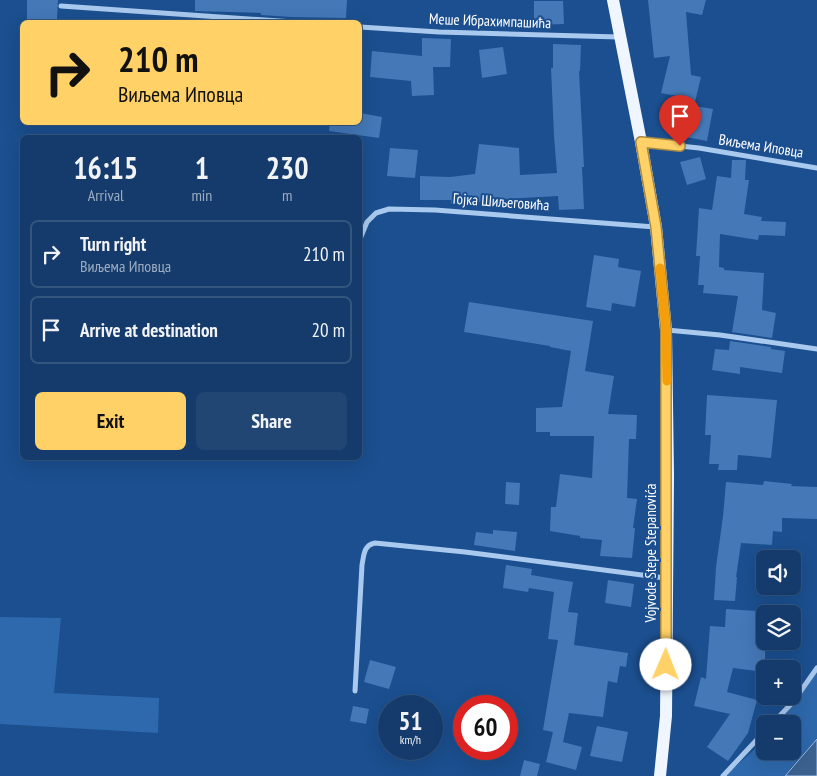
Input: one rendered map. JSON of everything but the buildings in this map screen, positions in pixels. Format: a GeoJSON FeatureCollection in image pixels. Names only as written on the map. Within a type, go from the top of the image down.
{"type":"FeatureCollection","features":[{"type":"Feature","properties":{"kind":"main road","name":"Vojvode Stepe Stepanovića"},"geometry":{"type":"LineString","coordinates":[[613,0],[656,227],[666,330],[666,716],[660,776]]}},
{"type":"Feature","properties":{"kind":"street"},"geometry":{"type":"LineString","coordinates":[[61,6],[265,20]]}},
{"type":"Feature","properties":{"kind":"street","name":"Меше Ибрахимпашића"},"geometry":{"type":"LineString","coordinates":[[362,27],[439,32],[620,37]]}},
{"type":"Feature","properties":{"kind":"street","name":"Виљема Иповца"},"geometry":{"type":"LineString","coordinates":[[641,142],[699,148],[817,168]]}},
{"type":"Feature","properties":{"kind":"street","name":"Гојка Шиљеговића"},"geometry":{"type":"LineString","coordinates":[[362,234],[367,222],[376,213],[389,209],[435,210],[656,227]]}},
{"type":"Feature","properties":{"kind":"street"},"geometry":{"type":"LineString","coordinates":[[666,330],[720,335],[817,350]]}},
{"type":"Feature","properties":{"kind":"street"},"geometry":{"type":"LineString","coordinates":[[355,691],[362,565],[365,550],[371,544],[464,552],[667,578]]}},
{"type":"Feature","properties":{"kind":"street"},"geometry":{"type":"LineString","coordinates":[[781,715],[793,702],[817,668]]}},
{"type":"Feature","properties":{"kind":"street"},"geometry":{"type":"LineString","coordinates":[[723,776],[756,741]]}},
{"type":"Feature","properties":{"kind":"shaded area"},"geometry":{"type":"Polygon","coordinates":[[[0,617],[61,618],[54,693],[159,698],[158,733],[0,724],[0,617]]]}},
{"type":"Feature","properties":{"kind":"shaded area"},"geometry":{"type":"Polygon","coordinates":[[[817,669],[817,738],[801,756],[801,715],[781,715],[789,705],[801,705],[801,689],[817,669]]]}},
{"type":"Feature","properties":{"kind":"shaded area"},"geometry":{"type":"Polygon","coordinates":[[[817,739],[817,776],[785,776],[799,760],[801,760],[801,758],[817,739]]]}},
{"type":"Feature","properties":{"kind":"shaded area"},"geometry":{"type":"Polygon","coordinates":[[[756,748],[756,760],[798,760],[784,776],[725,776],[756,748]]]}},
{"type":"Feature","properties":{"kind":"slow traffic"},"geometry":{"type":"LineString","coordinates":[[660,268],[666,330],[667,381]]}},
{"type":"Feature","properties":{"kind":"route"},"geometry":{"type":"LineString","coordinates":[[666,665],[668,493],[666,330],[656,227],[641,142],[680,146]]}}]}
